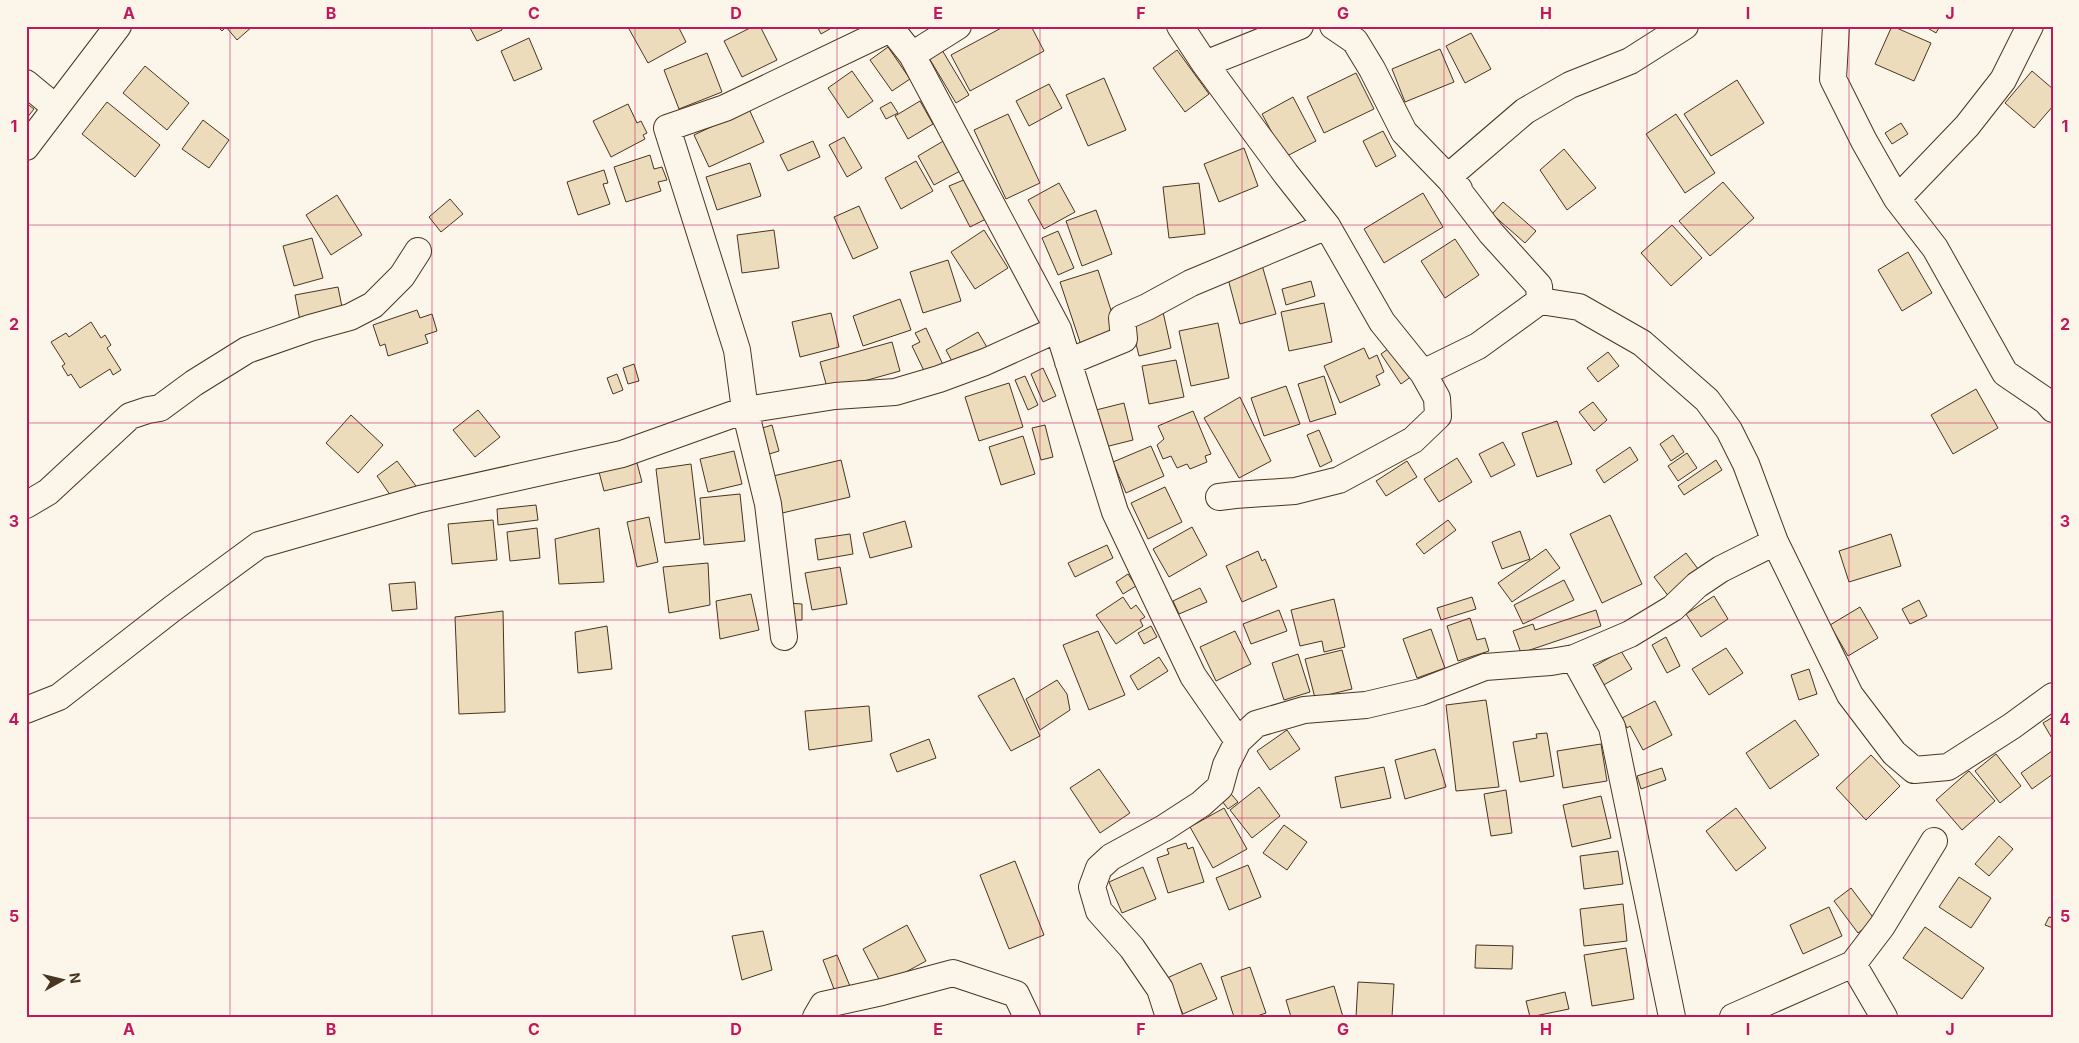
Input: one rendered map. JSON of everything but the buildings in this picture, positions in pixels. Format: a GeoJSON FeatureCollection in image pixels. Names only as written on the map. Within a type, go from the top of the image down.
{"type":"FeatureCollection","features":[{"type":"Feature","properties":{"kind":"street"},"geometry":{"type":"LineString","coordinates":[[26,147],[118,26]]}},
{"type":"Feature","properties":{"kind":"street"},"geometry":{"type":"LineString","coordinates":[[912,55],[958,26]]}},
{"type":"Feature","properties":{"kind":"street"},"geometry":{"type":"LineString","coordinates":[[1180,26],[1205,64],[1327,226],[1382,322],[1423,373],[1436,398],[1438,416],[1413,440],[1339,480],[1295,491],[1234,494],[1219,498]]}},
{"type":"Feature","properties":{"kind":"street"},"geometry":{"type":"LineString","coordinates":[[1205,64],[1300,26]]}},
{"type":"Feature","properties":{"kind":"street"},"geometry":{"type":"LineString","coordinates":[[1333,26],[1355,41],[1372,69],[1404,132],[1448,177],[1491,233],[1539,286],[1540,301]]}},
{"type":"Feature","properties":{"kind":"street"},"geometry":{"type":"LineString","coordinates":[[1448,177],[1526,111],[1570,84],[1630,62],[1685,26]]}},
{"type":"Feature","properties":{"kind":"street"},"geometry":{"type":"LineString","coordinates":[[1836,26],[1833,79],[1864,141],[1897,199],[1935,248],[2005,373],[2046,401],[2053,409]]}},
{"type":"Feature","properties":{"kind":"street"},"geometry":{"type":"LineString","coordinates":[[1897,199],[1967,126],[2003,80],[2030,26]]}},
{"type":"Feature","properties":{"kind":"street"},"geometry":{"type":"LineString","coordinates":[[784,637],[768,504],[745,410],[737,350],[667,128],[725,108],[889,28],[912,55],[1058,329],[1115,512],[1194,676],[1238,741]]}},
{"type":"Feature","properties":{"kind":"street"},"geometry":{"type":"LineString","coordinates":[[26,83],[55,107]]}},
{"type":"Feature","properties":{"kind":"street"},"geometry":{"type":"LineString","coordinates":[[1068,362],[1124,339],[1122,318],[1191,283],[1327,226]]}},
{"type":"Feature","properties":{"kind":"street"},"geometry":{"type":"LineString","coordinates":[[26,505],[48,492],[130,416],[160,408],[194,383],[247,350],[310,328],[350,317],[373,305],[402,276],[418,251]]}},
{"type":"Feature","properties":{"kind":"street"},"geometry":{"type":"LineString","coordinates":[[1423,373],[1478,346],[1540,301],[1578,307],[1642,343],[1707,400],[1729,430],[1746,464],[1775,542],[1850,696],[1894,753],[1914,770],[1948,767],[2012,726],[2053,696]]}},
{"type":"Feature","properties":{"kind":"street"},"geometry":{"type":"LineString","coordinates":[[26,710],[58,697],[259,545],[420,499],[622,454],[745,410],[835,396],[895,392],[939,379],[985,362],[1058,329]]}},
{"type":"Feature","properties":{"kind":"street"},"geometry":{"type":"LineString","coordinates":[[1169,1017],[1160,989],[1132,948],[1099,911],[1092,887],[1098,868],[1111,857],[1164,828],[1201,804],[1220,788],[1226,766],[1238,741],[1256,724],[1304,710],[1375,703],[1421,692],[1485,667],[1552,662],[1574,658],[1630,634],[1673,608],[1697,585],[1721,569],[1775,542]]}},
{"type":"Feature","properties":{"kind":"street"},"geometry":{"type":"LineString","coordinates":[[1574,658],[1612,728],[1672,1017]]}},
{"type":"Feature","properties":{"kind":"street"},"geometry":{"type":"LineString","coordinates":[[1733,1017],[1853,964],[1882,926],[1934,841]]}},
{"type":"Feature","properties":{"kind":"street"},"geometry":{"type":"LineString","coordinates":[[1853,964],[1884,1017]]}},
{"type":"Feature","properties":{"kind":"street"},"geometry":{"type":"LineString","coordinates":[[816,1017],[823,1005],[953,973],[1016,994],[1027,1017]]}}]}
